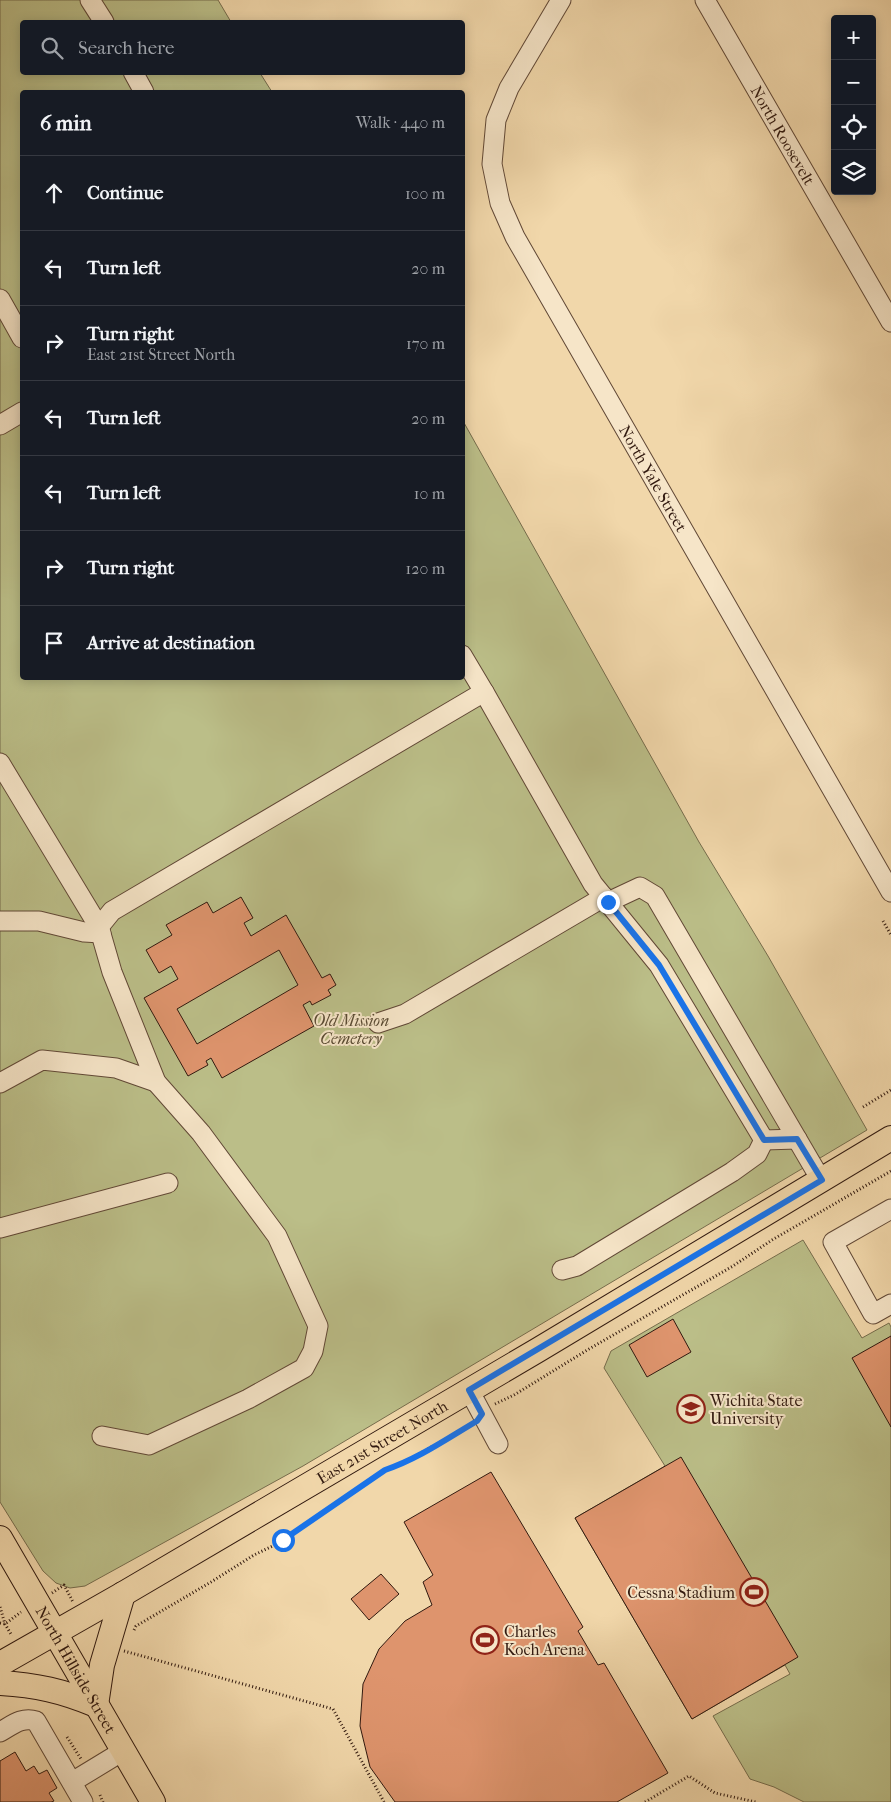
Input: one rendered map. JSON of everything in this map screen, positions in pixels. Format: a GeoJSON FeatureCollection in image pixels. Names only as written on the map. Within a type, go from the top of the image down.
{"type":"FeatureCollection","features":[{"type":"Feature","properties":{"kind":"main road","name":"East 21st Street North"},"geometry":{"type":"LineString","coordinates":[[0,1664],[123,1594],[469,1390],[891,1138]]}},
{"type":"Feature","properties":{"kind":"main road","name":"North Hillside Street"},"geometry":{"type":"LineString","coordinates":[[0,1538],[153,1802]]}},
{"type":"Feature","properties":{"kind":"main road"},"geometry":{"type":"LineString","coordinates":[[0,1683],[38,1687],[61,1692],[96,1705],[102,1665],[120,1647],[123,1594]]}},
{"type":"Feature","properties":{"kind":"street"},"geometry":{"type":"LineString","coordinates":[[90,0],[103,20]]}},
{"type":"Feature","properties":{"kind":"street","name":"North Yale Street"},"geometry":{"type":"LineString","coordinates":[[561,0],[509,88],[496,120],[492,164],[500,202],[515,236],[891,892]]}},
{"type":"Feature","properties":{"kind":"street","name":"North Roosevelt"},"geometry":{"type":"LineString","coordinates":[[705,0],[891,322]]}},
{"type":"Feature","properties":{"kind":"street"},"geometry":{"type":"LineString","coordinates":[[135,75],[143,90]]}},
{"type":"Feature","properties":{"kind":"street"},"geometry":{"type":"LineString","coordinates":[[0,299],[20,334]]}},
{"type":"Feature","properties":{"kind":"street"},"geometry":{"type":"LineString","coordinates":[[0,425],[20,413]]}},
{"type":"Feature","properties":{"kind":"street"},"geometry":{"type":"LineString","coordinates":[[465,660],[593,884],[659,965],[764,1140]]}},
{"type":"Feature","properties":{"kind":"street"},"geometry":{"type":"LineString","coordinates":[[100,930],[112,911],[484,692]]}},
{"type":"Feature","properties":{"kind":"street"},"geometry":{"type":"LineString","coordinates":[[0,763],[100,930],[112,972],[156,1082],[201,1133],[278,1236],[318,1326],[313,1351],[304,1368],[248,1399],[149,1445],[102,1436]]}},
{"type":"Feature","properties":{"kind":"street"},"geometry":{"type":"LineString","coordinates":[[378,1023],[405,1014],[606,899],[640,887],[655,896],[822,1180]]}},
{"type":"Feature","properties":{"kind":"street"},"geometry":{"type":"LineString","coordinates":[[0,921],[39,921],[84,932],[100,930]]}},
{"type":"Feature","properties":{"kind":"street"},"geometry":{"type":"LineString","coordinates":[[0,1083],[42,1060],[116,1068],[156,1082]]}},
{"type":"Feature","properties":{"kind":"street"},"geometry":{"type":"LineString","coordinates":[[764,1140],[797,1139]]}},
{"type":"Feature","properties":{"kind":"street"},"geometry":{"type":"LineString","coordinates":[[562,1270],[577,1266],[732,1172],[757,1154],[764,1140]]}},
{"type":"Feature","properties":{"kind":"street"},"geometry":{"type":"LineString","coordinates":[[0,1228],[168,1183]]}},
{"type":"Feature","properties":{"kind":"street"},"geometry":{"type":"LineString","coordinates":[[891,1209],[833,1242],[873,1314],[891,1304]]}},
{"type":"Feature","properties":{"kind":"street"},"geometry":{"type":"LineString","coordinates":[[469,1390],[498,1444]]}},
{"type":"Feature","properties":{"kind":"street"},"geometry":{"type":"LineString","coordinates":[[0,1732],[28,1718],[36,1721],[83,1802]]}},
{"type":"Feature","properties":{"kind":"street"},"geometry":{"type":"LineString","coordinates":[[72,1782],[123,1752]]}},
{"type":"Feature","properties":{"kind":"path"},"geometry":{"type":"LineString","coordinates":[[883,921],[891,935]]}},
{"type":"Feature","properties":{"kind":"path"},"geometry":{"type":"LineString","coordinates":[[863,1107],[891,1090]]}},
{"type":"Feature","properties":{"kind":"path"},"geometry":{"type":"LineString","coordinates":[[132,1635],[136,1626],[254,1555],[283,1540],[385,1470],[395,1467],[477,1421],[482,1414],[496,1404],[733,1266],[772,1240],[891,1172]]}},
{"type":"Feature","properties":{"kind":"path"},"geometry":{"type":"LineString","coordinates":[[0,1607],[5,1624],[0,1623]]}},
{"type":"Feature","properties":{"kind":"path"},"geometry":{"type":"LineString","coordinates":[[120,1647],[333,1709],[384,1802]]}},
{"type":"Feature","properties":{"kind":"path"},"geometry":{"type":"LineString","coordinates":[[645,1802],[689,1776],[715,1793],[756,1802]]}},
{"type":"Feature","properties":{"kind":"green space","name":"Old Mission Cemetery"},"geometry":{"type":"Polygon","coordinates":[[[0,0],[218,0],[230,20],[20,20],[20,75],[261,75],[271,90],[20,90],[20,680],[465,680],[465,425],[699,842],[768,956],[867,1130],[303,1466],[85,1586],[70,1588],[56,1583],[43,1571],[0,1502],[0,0]]]}},
{"type":"Feature","properties":{"kind":"green space","name":"Cessna Stadium"},"geometry":{"type":"Polygon","coordinates":[[[803,1240],[862,1338],[889,1323],[891,1327],[891,1802],[804,1802],[774,1787],[750,1779],[713,1716],[790,1674],[785,1665],[692,1719],[575,1518],[665,1466],[604,1368],[611,1351],[803,1240]]]}},
{"type":"Feature","properties":{"kind":"building"},"geometry":{"type":"Polygon","coordinates":[[[241,897],[253,918],[244,923],[251,936],[286,915],[322,978],[330,974],[336,985],[328,990],[331,995],[312,1005],[310,1001],[303,1005],[314,1026],[222,1078],[211,1058],[206,1061],[208,1065],[188,1076],[144,998],[178,979],[171,966],[159,973],[146,950],[172,935],[166,925],[207,902],[213,913],[241,897]],[[279,950],[177,1009],[197,1044],[298,985],[279,950]]]}},
{"type":"Feature","properties":{"kind":"building"},"geometry":{"type":"Polygon","coordinates":[[[673,1319],[691,1352],[647,1377],[629,1345],[673,1319]]]}},
{"type":"Feature","properties":{"kind":"building"},"geometry":{"type":"Polygon","coordinates":[[[891,1336],[891,1427],[852,1358],[891,1336]]]}},
{"type":"Feature","properties":{"kind":"building"},"geometry":{"type":"Polygon","coordinates":[[[681,1457],[798,1657],[692,1719],[575,1518],[681,1457]]]}},
{"type":"Feature","properties":{"kind":"building","name":"Charles Koch Arena"},"geometry":{"type":"Polygon","coordinates":[[[491,1472],[583,1627],[578,1631],[598,1665],[604,1663],[668,1773],[617,1802],[395,1802],[370,1767],[360,1726],[363,1684],[379,1649],[405,1621],[432,1605],[423,1582],[433,1575],[404,1522],[491,1472]]]}},
{"type":"Feature","properties":{"kind":"building"},"geometry":{"type":"Polygon","coordinates":[[[381,1574],[399,1594],[369,1620],[351,1599],[381,1574]]]}},
{"type":"Feature","properties":{"kind":"building"},"geometry":{"type":"Polygon","coordinates":[[[15,1752],[26,1771],[34,1766],[39,1774],[47,1770],[57,1788],[49,1793],[54,1801],[0,1802],[0,1761],[15,1752]]]}},
{"type":"Feature","properties":{"kind":"place","name":"Wichita State University"},"geometry":{"type":"Point","coordinates":[691,1409]}},
{"type":"Feature","properties":{"kind":"place","name":"Cessna Stadium"},"geometry":{"type":"Point","coordinates":[754,1592]}},
{"type":"Feature","properties":{"kind":"place","name":"Charles Koch Arena"},"geometry":{"type":"Point","coordinates":[485,1640]}},
{"type":"Feature","properties":{"kind":"route"},"geometry":{"type":"LineString","coordinates":[[283,1540],[385,1470],[395,1467],[477,1421],[482,1414],[469,1390],[822,1180],[797,1139],[764,1140],[659,965],[608,902]]}}]}
